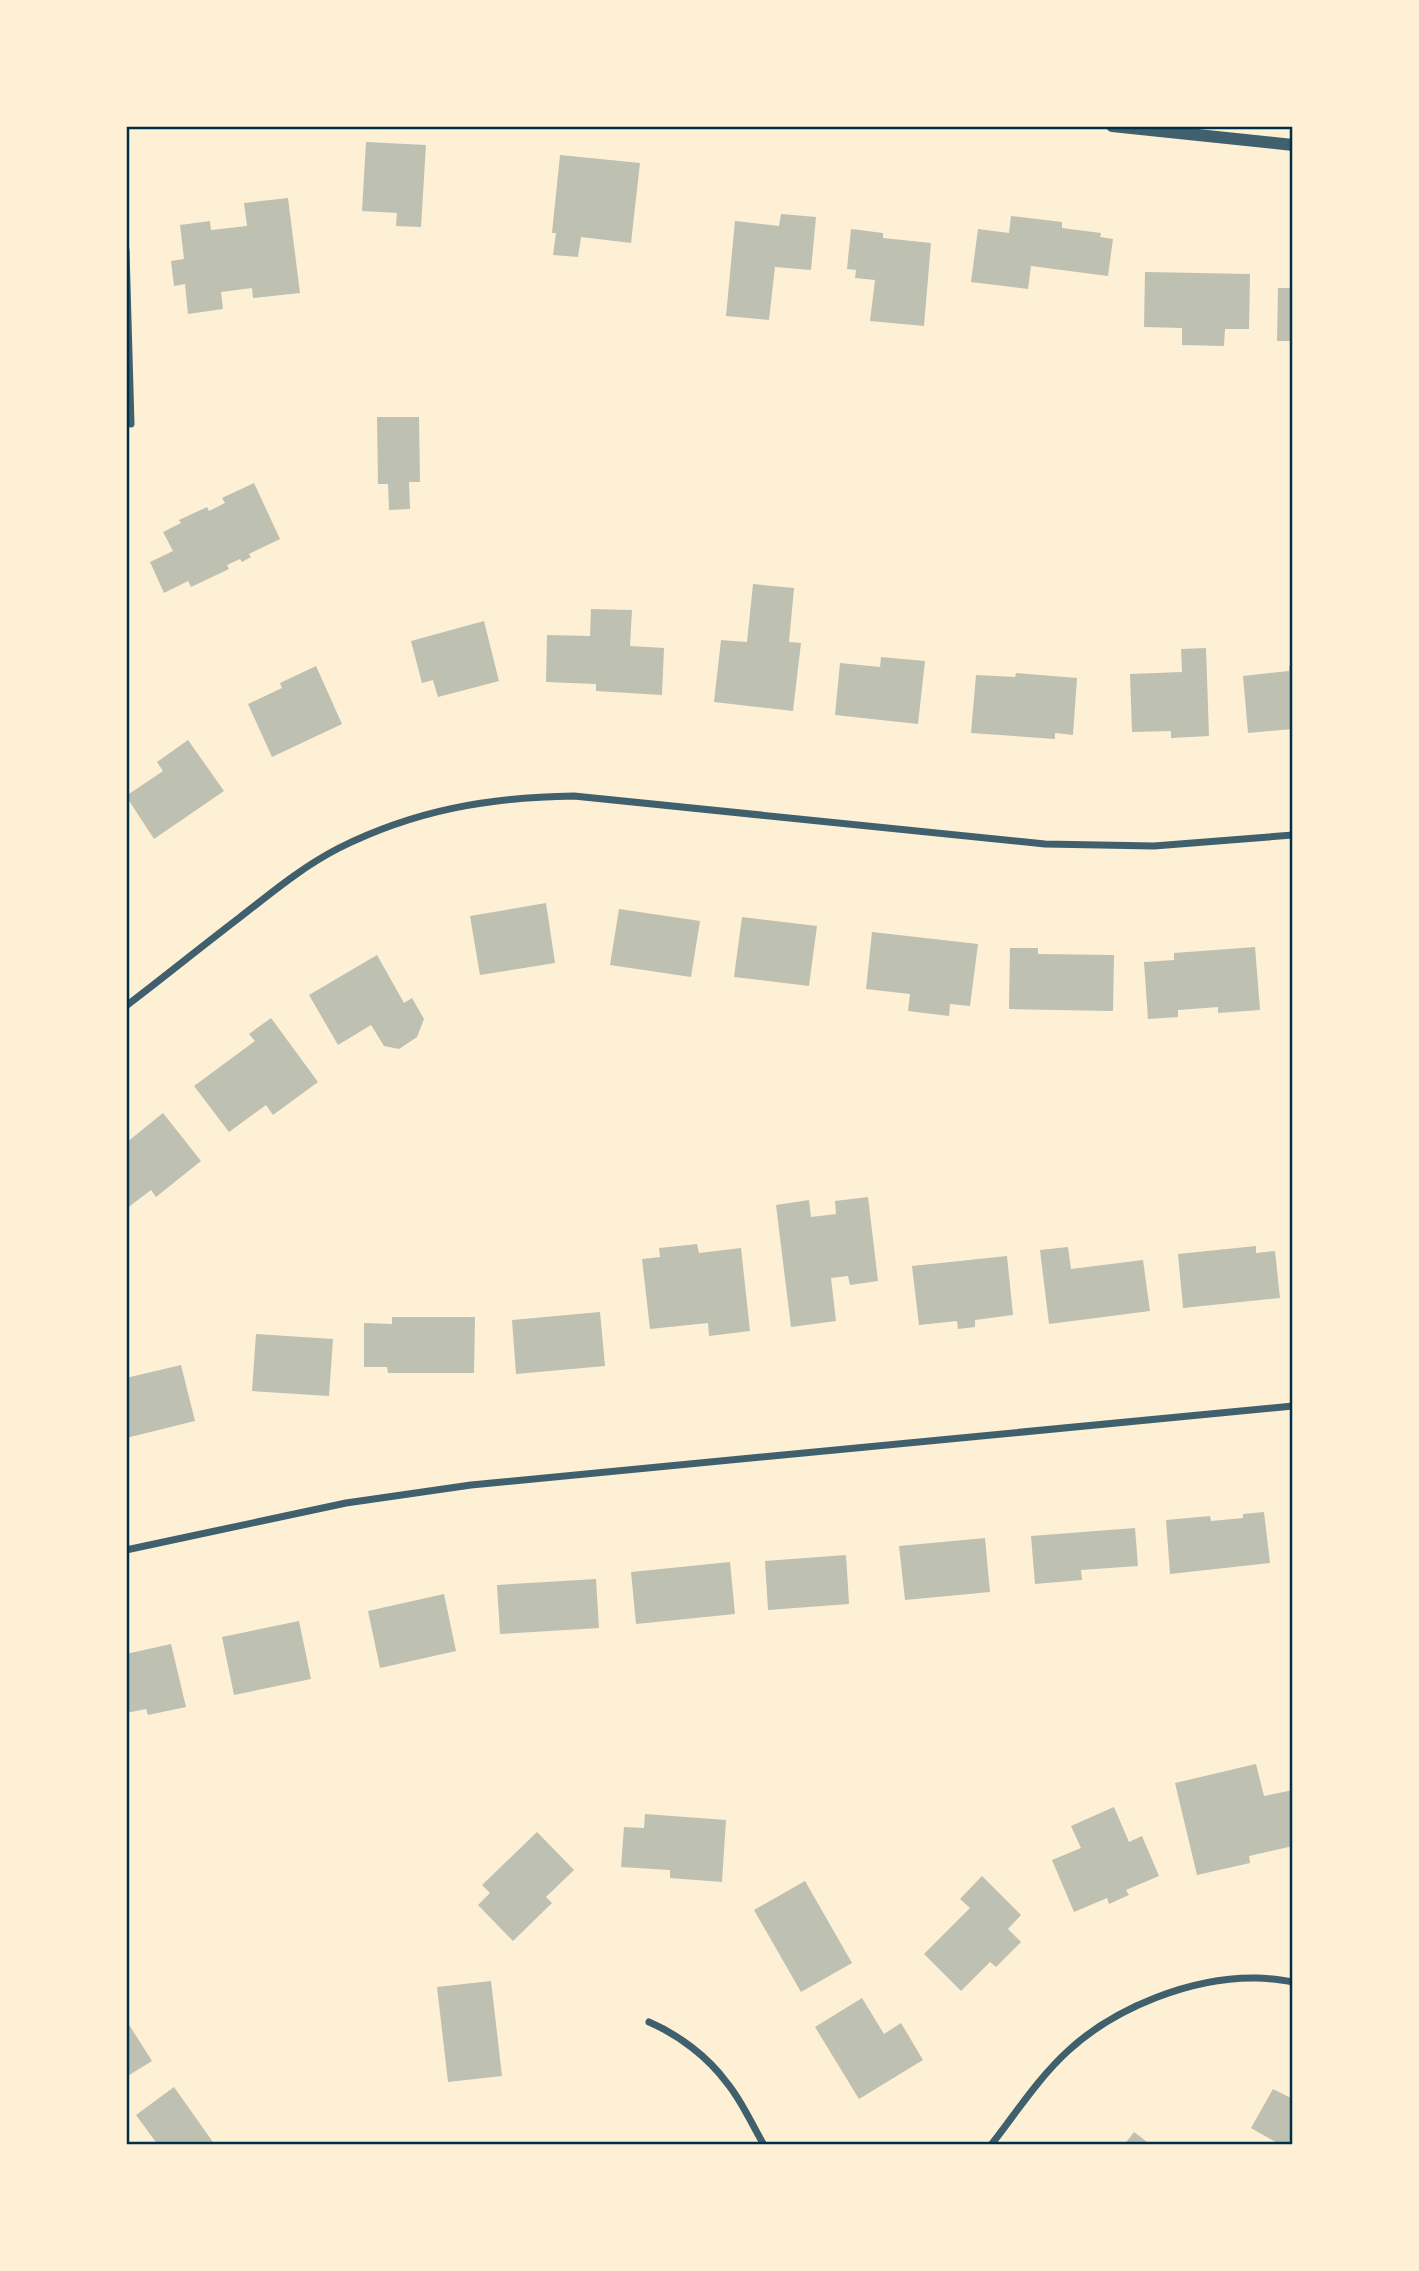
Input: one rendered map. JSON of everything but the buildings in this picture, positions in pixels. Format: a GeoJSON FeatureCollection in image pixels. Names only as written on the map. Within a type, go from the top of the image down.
{"type":"FeatureCollection","features":[{"type":"Feature","properties":{"kind":"street"},"geometry":{"type":"LineString","coordinates":[[1112,126],[1293,145]]}},
{"type":"Feature","properties":{"kind":"street"},"geometry":{"type":"LineString","coordinates":[[126,250],[131,424]]}},
{"type":"Feature","properties":{"kind":"street"},"geometry":{"type":"LineString","coordinates":[[126,1006],[288,879],[338,849],[410,819],[457,806],[520,797],[575,796],[1045,844],[1154,846],[1293,835]]}},
{"type":"Feature","properties":{"kind":"street"},"geometry":{"type":"LineString","coordinates":[[126,1550],[346,1503],[471,1485],[1293,1406]]}},
{"type":"Feature","properties":{"kind":"street"},"geometry":{"type":"LineString","coordinates":[[991,2145],[1034,2089],[1070,2049],[1120,2014],[1165,1995],[1206,1982],[1255,1978],[1293,1982]]}},
{"type":"Feature","properties":{"kind":"street"},"geometry":{"type":"LineString","coordinates":[[649,2022],[663,2028],[697,2051],[728,2083],[764,2145]]}}]}
